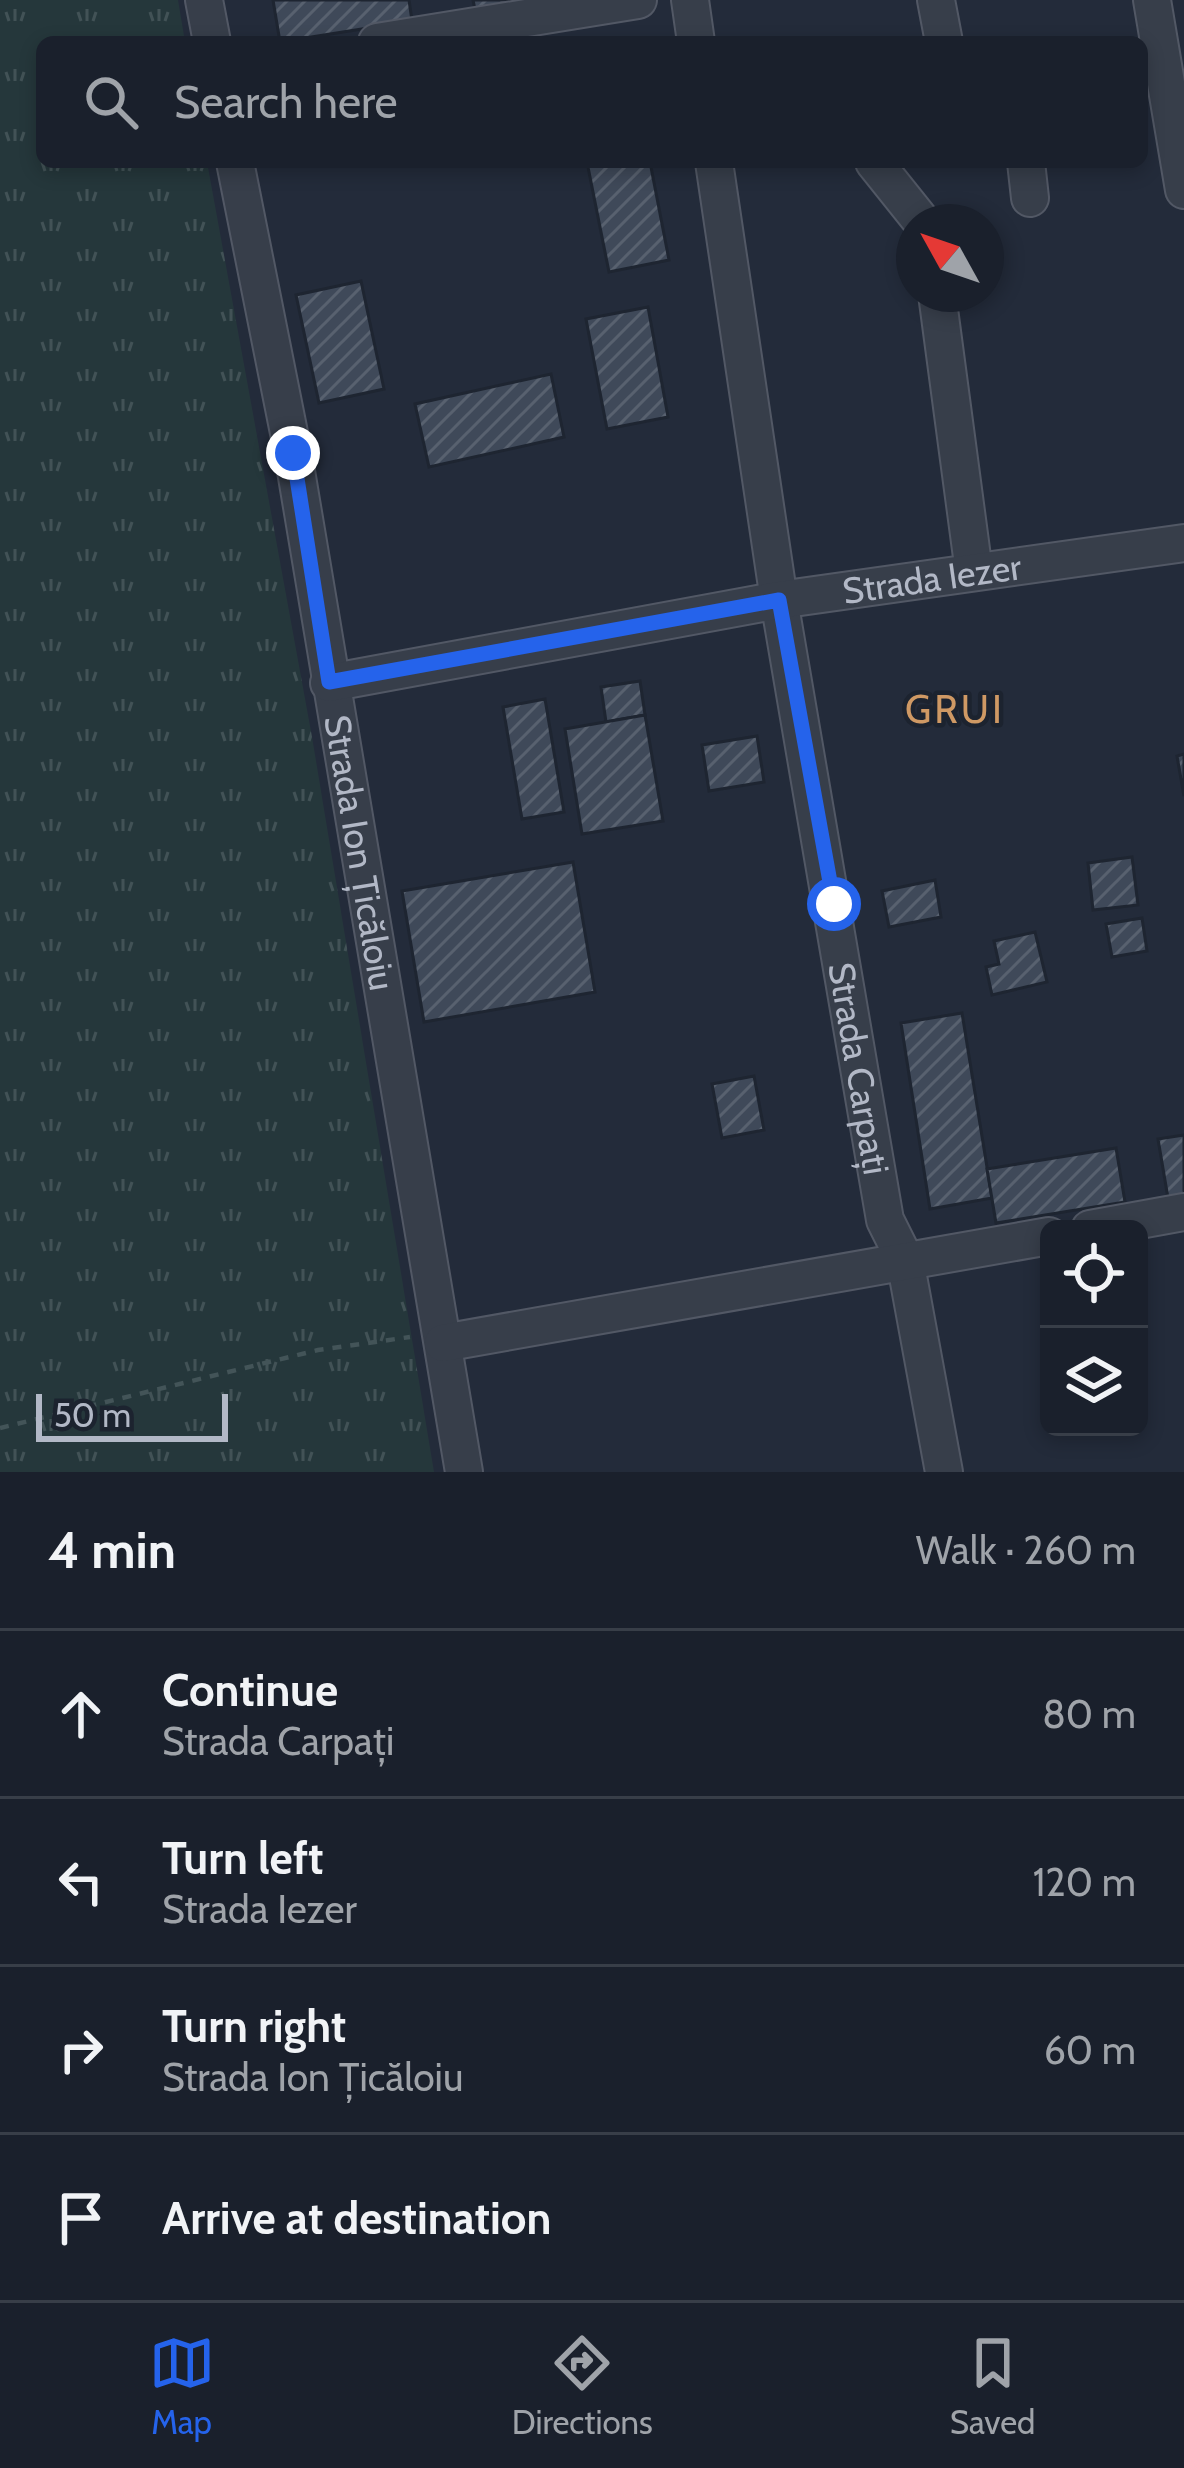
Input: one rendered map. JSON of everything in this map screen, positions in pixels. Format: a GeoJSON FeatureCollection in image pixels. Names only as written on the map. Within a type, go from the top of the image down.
{"type":"FeatureCollection","features":[{"type":"Feature","properties":{"kind":"street"},"geometry":{"type":"LineString","coordinates":[[204,0],[211,36]]}},
{"type":"Feature","properties":{"kind":"street"},"geometry":{"type":"LineString","coordinates":[[414,36],[638,0]]}},
{"type":"Feature","properties":{"kind":"street"},"geometry":{"type":"LineString","coordinates":[[690,0],[695,36]]}},
{"type":"Feature","properties":{"kind":"street"},"geometry":{"type":"LineString","coordinates":[[936,0],[943,36]]}},
{"type":"Feature","properties":{"kind":"street"},"geometry":{"type":"LineString","coordinates":[[1152,0],[1184,190]]}},
{"type":"Feature","properties":{"kind":"street","name":"Strada Ion Țicăloiu"},"geometry":{"type":"LineString","coordinates":[[236,168],[293,453],[464,1472]]}},
{"type":"Feature","properties":{"kind":"street","name":"Strada Carpați"},"geometry":{"type":"LineString","coordinates":[[715,168],[779,600],[886,1220],[905,1260],[944,1472]]}},
{"type":"Feature","properties":{"kind":"street"},"geometry":{"type":"LineString","coordinates":[[879,168],[908,204]]}},
{"type":"Feature","properties":{"kind":"street"},"geometry":{"type":"LineString","coordinates":[[939,312],[974,572]]}},
{"type":"Feature","properties":{"kind":"street","name":"Strada Iezer"},"geometry":{"type":"LineString","coordinates":[[329,682],[779,600],[1184,543]]}},
{"type":"Feature","properties":{"kind":"street"},"geometry":{"type":"LineString","coordinates":[[1140,1220],[1184,1212]]}},
{"type":"Feature","properties":{"kind":"street"},"geometry":{"type":"LineString","coordinates":[[443,1343],[1040,1238]]}},
{"type":"Feature","properties":{"kind":"path"},"geometry":{"type":"LineString","coordinates":[[0,1428],[367,1340],[401,1335],[443,1343]]}},
{"type":"Feature","properties":{"kind":"green space"},"geometry":{"type":"Polygon","coordinates":[[[0,0],[178,0],[184,36],[36,36],[36,168],[208,168],[312,737],[434,1472],[0,1472],[0,0]]]}},
{"type":"Feature","properties":{"kind":"building"},"geometry":{"type":"Polygon","coordinates":[[[273,0],[409,0],[412,21],[318,36],[279,36],[273,0]]]}},
{"type":"Feature","properties":{"kind":"building"},"geometry":{"type":"Polygon","coordinates":[[[473,0],[536,0],[476,14],[473,0]]]}},
{"type":"Feature","properties":{"kind":"building"},"geometry":{"type":"Polygon","coordinates":[[[588,168],[651,168],[669,260],[609,272],[588,168]]]}},
{"type":"Feature","properties":{"kind":"building"},"geometry":{"type":"Polygon","coordinates":[[[361,281],[384,389],[319,403],[296,295],[361,281]]]}},
{"type":"Feature","properties":{"kind":"building"},"geometry":{"type":"Polygon","coordinates":[[[648,307],[668,417],[607,429],[586,319],[648,307]]]}},
{"type":"Feature","properties":{"kind":"building"},"geometry":{"type":"Polygon","coordinates":[[[551,374],[564,437],[429,467],[415,404],[551,374]]]}},
{"type":"Feature","properties":{"kind":"building"},"geometry":{"type":"Polygon","coordinates":[[[640,681],[645,715],[606,722],[601,687],[640,681]]]}},
{"type":"Feature","properties":{"kind":"building"},"geometry":{"type":"Polygon","coordinates":[[[545,699],[564,812],[522,819],[503,707],[545,699]]]}},
{"type":"Feature","properties":{"kind":"building"},"geometry":{"type":"Polygon","coordinates":[[[645,715],[663,821],[582,834],[565,729],[645,715]]]}},
{"type":"Feature","properties":{"kind":"building"},"geometry":{"type":"Polygon","coordinates":[[[757,736],[764,782],[709,791],[702,745],[757,736]]]}},
{"type":"Feature","properties":{"kind":"building"},"geometry":{"type":"Polygon","coordinates":[[[1184,754],[1184,796],[1177,756],[1184,754]]]}},
{"type":"Feature","properties":{"kind":"building"},"geometry":{"type":"Polygon","coordinates":[[[1132,857],[1138,905],[1093,910],[1088,863],[1132,857]]]}},
{"type":"Feature","properties":{"kind":"building"},"geometry":{"type":"Polygon","coordinates":[[[573,862],[595,992],[424,1022],[402,891],[573,862]]]}},
{"type":"Feature","properties":{"kind":"building"},"geometry":{"type":"Polygon","coordinates":[[[935,880],[941,917],[889,927],[882,891],[935,880]]]}},
{"type":"Feature","properties":{"kind":"building"},"geometry":{"type":"Polygon","coordinates":[[[1142,918],[1147,951],[1112,957],[1106,924],[1142,918]]]}},
{"type":"Feature","properties":{"kind":"building"},"geometry":{"type":"Polygon","coordinates":[[[1035,932],[1047,982],[992,995],[986,967],[999,964],[994,941],[1035,932]]]}},
{"type":"Feature","properties":{"kind":"building"},"geometry":{"type":"Polygon","coordinates":[[[962,1013],[992,1198],[930,1209],[901,1023],[962,1013]]]}},
{"type":"Feature","properties":{"kind":"building"},"geometry":{"type":"Polygon","coordinates":[[[754,1076],[764,1130],[722,1138],[712,1084],[754,1076]]]}},
{"type":"Feature","properties":{"kind":"building"},"geometry":{"type":"Polygon","coordinates":[[[1184,1135],[1184,1196],[1168,1198],[1158,1139],[1184,1135]]]}},
{"type":"Feature","properties":{"kind":"building"},"geometry":{"type":"Polygon","coordinates":[[[1116,1148],[1125,1202],[996,1223],[987,1169],[1116,1148]]]}},
{"type":"Feature","properties":{"kind":"district","name":"GRUI"},"geometry":{"type":"Point","coordinates":[955,709]}},
{"type":"Feature","properties":{"kind":"route"},"geometry":{"type":"LineString","coordinates":[[293,453],[329,682],[779,600],[834,904]]}}]}
